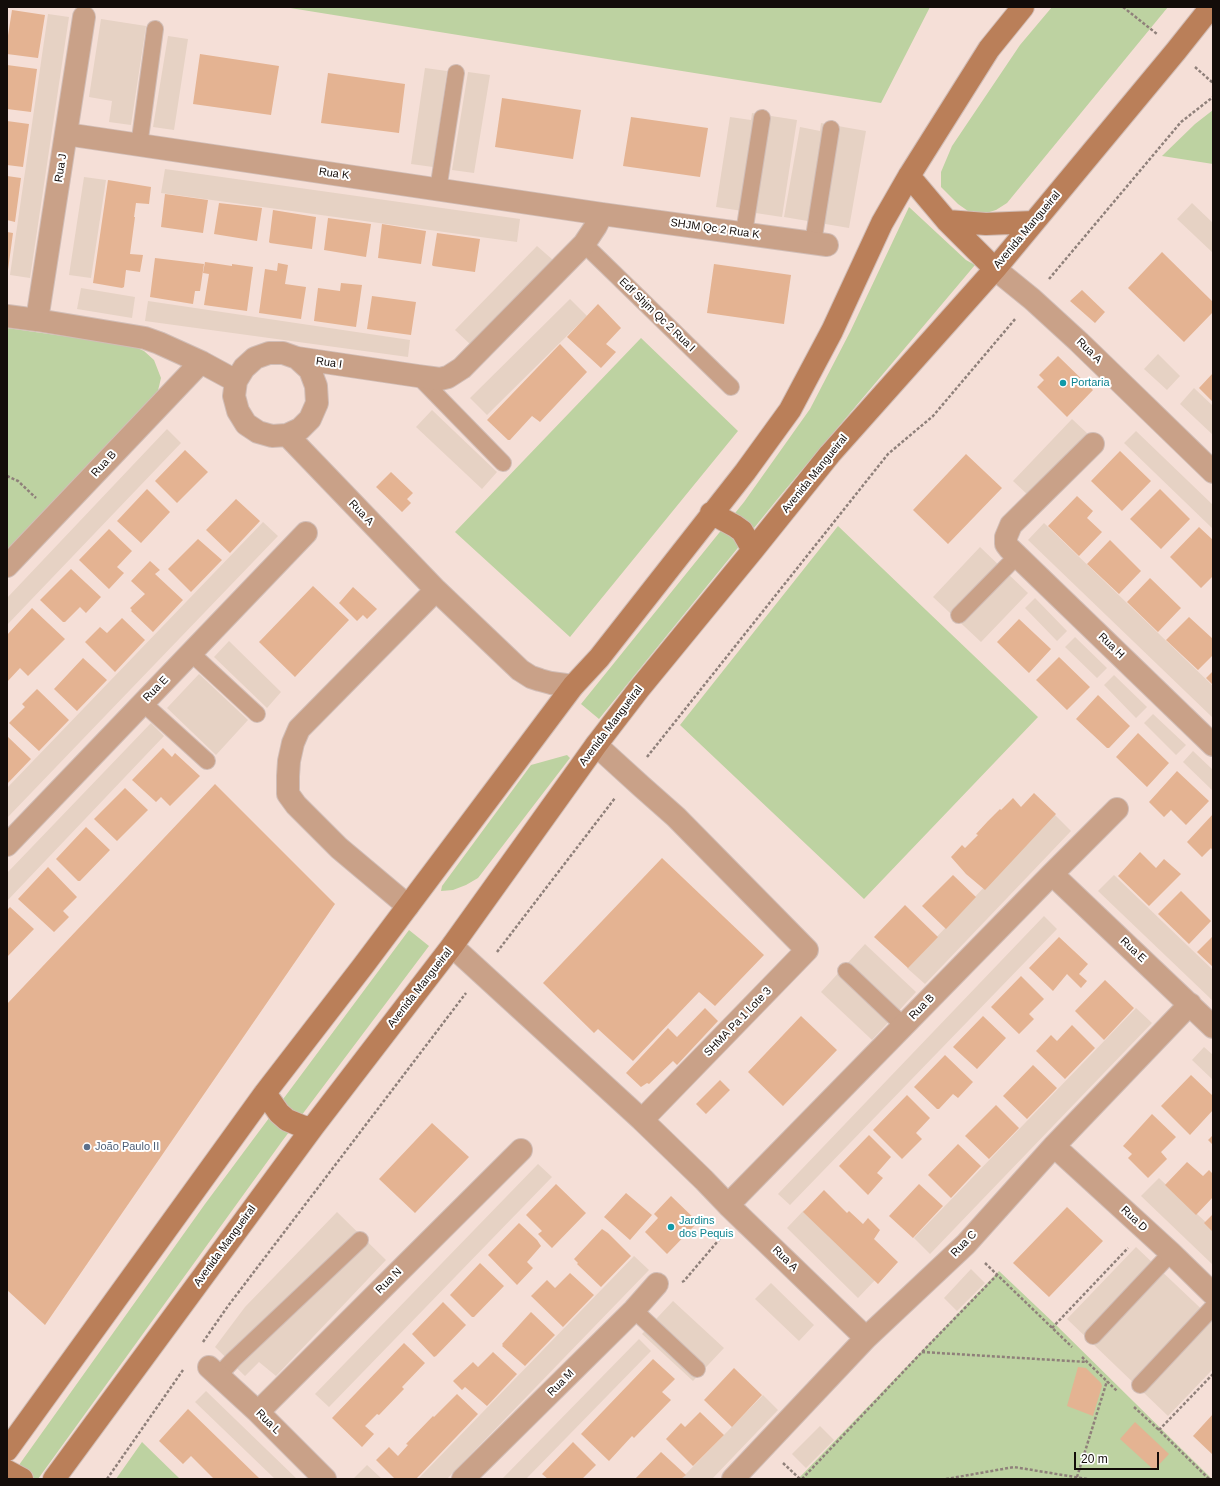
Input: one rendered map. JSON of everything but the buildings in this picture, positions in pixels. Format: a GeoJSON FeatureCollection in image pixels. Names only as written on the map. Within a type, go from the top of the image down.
{"type":"FeatureCollection","features":[{"type":"Feature","properties":{"kind":"street"},"geometry":{"type":"LineString","coordinates":[[7,1450],[265,1093],[363,966],[573,686],[599,658],[711,513],[745,472],[790,410],[832,330],[882,223],[909,176],[988,49],[1023,7]]}},
{"type":"Feature","properties":{"kind":"street","name":"Avenida Mangueiral"},"geometry":{"type":"LineString","coordinates":[[54,1479],[313,1127],[452,946],[596,744],[639,689],[830,454],[995,269],[1211,7]]}},
{"type":"Feature","properties":{"kind":"street","name":"Rua J"},"geometry":{"type":"LineString","coordinates":[[37,320],[84,17]]}},
{"type":"Feature","properties":{"kind":"street","name":"Rua K"},"geometry":{"type":"LineString","coordinates":[[66,134],[602,214]]}},
{"type":"Feature","properties":{"kind":"street"},"geometry":{"type":"LineString","coordinates":[[909,176],[947,221],[995,269]]}},
{"type":"Feature","properties":{"kind":"street","name":"SHJM Qc 2 Rua K"},"geometry":{"type":"LineString","coordinates":[[602,214],[820,244]]}},
{"type":"Feature","properties":{"kind":"street","name":"Rua I"},"geometry":{"type":"LineString","coordinates":[[236,381],[249,363],[255,358],[268,353],[284,353],[297,358],[440,379],[448,377],[462,368],[584,244],[594,230],[602,214]]}},
{"type":"Feature","properties":{"kind":"street"},"geometry":{"type":"LineString","coordinates":[[947,221],[986,224],[1034,222]]}},
{"type":"Feature","properties":{"kind":"street","name":"Rua A"},"geometry":{"type":"LineString","coordinates":[[995,269],[1032,299],[1079,342],[1213,472]]}},
{"type":"Feature","properties":{"kind":"street"},"geometry":{"type":"LineString","coordinates":[[7,316],[145,338],[159,343],[236,381],[234,396],[238,411],[246,424],[258,432],[272,436],[287,435],[300,429],[310,419],[317,403],[316,386],[310,370],[297,358]]}},
{"type":"Feature","properties":{"kind":"street","name":"Rua B"},"geometry":{"type":"LineString","coordinates":[[7,566],[200,362]]}},
{"type":"Feature","properties":{"kind":"street","name":"Rua A"},"geometry":{"type":"LineString","coordinates":[[287,435],[436,590],[520,670],[531,677],[540,680],[573,686]]}},
{"type":"Feature","properties":{"kind":"street"},"geometry":{"type":"LineString","coordinates":[[1013,552],[1006,544],[1006,537],[1011,525],[1093,444]]}},
{"type":"Feature","properties":{"kind":"street"},"geometry":{"type":"LineString","coordinates":[[711,513],[742,531],[753,550]]}},
{"type":"Feature","properties":{"kind":"street","name":"Rua E"},"geometry":{"type":"LineString","coordinates":[[7,845],[306,533]]}},
{"type":"Feature","properties":{"kind":"street","name":"Rua H"},"geometry":{"type":"LineString","coordinates":[[1013,552],[1213,745]]}},
{"type":"Feature","properties":{"kind":"street"},"geometry":{"type":"LineString","coordinates":[[408,906],[339,848],[296,805],[288,794],[288,776],[290,755],[299,729],[436,590]]}},
{"type":"Feature","properties":{"kind":"street","name":"SHMA Pa 1 Lote 3"},"geometry":{"type":"LineString","coordinates":[[596,744],[676,817],[808,950],[642,1120]]}},
{"type":"Feature","properties":{"kind":"street","name":"Rua B"},"geometry":{"type":"LineString","coordinates":[[734,1211],[904,1026],[1052,874],[1118,809]]}},
{"type":"Feature","properties":{"kind":"street","name":"Rua E"},"geometry":{"type":"LineString","coordinates":[[1052,874],[1213,1027]]}},
{"type":"Feature","properties":{"kind":"street"},"geometry":{"type":"LineString","coordinates":[[452,946],[642,1120]]}},
{"type":"Feature","properties":{"kind":"street","name":"Rua C"},"geometry":{"type":"LineString","coordinates":[[733,1479],[866,1338],[966,1244],[1054,1146],[1190,1004]]}},
{"type":"Feature","properties":{"kind":"street"},"geometry":{"type":"LineString","coordinates":[[265,1093],[279,1113],[287,1120],[304,1127],[313,1127]]}},
{"type":"Feature","properties":{"kind":"street","name":"Rua A"},"geometry":{"type":"LineString","coordinates":[[642,1120],[866,1338]]}},
{"type":"Feature","properties":{"kind":"street","name":"Rua D"},"geometry":{"type":"LineString","coordinates":[[1054,1146],[1171,1253],[1213,1294]]}},
{"type":"Feature","properties":{"kind":"street","name":"Rua N"},"geometry":{"type":"LineString","coordinates":[[258,1412],[521,1150]]}},
{"type":"Feature","properties":{"kind":"street","name":"Rua M"},"geometry":{"type":"LineString","coordinates":[[463,1479],[634,1310],[657,1284]]}},
{"type":"Feature","properties":{"kind":"street","name":"Rua L"},"geometry":{"type":"LineString","coordinates":[[214,1371],[258,1412],[325,1479]]}},
{"type":"Feature","properties":{"kind":"street"},"geometry":{"type":"LineString","coordinates":[[7,1471],[22,1479]]}},
{"type":"Feature","properties":{"kind":"lane"},"geometry":{"type":"LineString","coordinates":[[139,146],[155,29]]}},
{"type":"Feature","properties":{"kind":"lane"},"geometry":{"type":"LineString","coordinates":[[438,190],[456,73]]}},
{"type":"Feature","properties":{"kind":"lane"},"geometry":{"type":"LineString","coordinates":[[744,233],[762,118]]}},
{"type":"Feature","properties":{"kind":"lane"},"geometry":{"type":"LineString","coordinates":[[820,244],[832,129]]}},
{"type":"Feature","properties":{"kind":"lane","name":"Edf Shjm Qc 2 Rua I"},"geometry":{"type":"LineString","coordinates":[[584,244],[731,387]]}},
{"type":"Feature","properties":{"kind":"lane"},"geometry":{"type":"LineString","coordinates":[[418,376],[503,463]]}},
{"type":"Feature","properties":{"kind":"lane"},"geometry":{"type":"LineString","coordinates":[[959,616],[1013,552]]}},
{"type":"Feature","properties":{"kind":"lane"},"geometry":{"type":"LineString","coordinates":[[191,653],[257,714]]}},
{"type":"Feature","properties":{"kind":"lane"},"geometry":{"type":"LineString","coordinates":[[143,703],[207,761]]}},
{"type":"Feature","properties":{"kind":"lane"},"geometry":{"type":"LineString","coordinates":[[846,971],[904,1026]]}},
{"type":"Feature","properties":{"kind":"lane"},"geometry":{"type":"LineString","coordinates":[[214,1371],[233,1360],[360,1240]]}},
{"type":"Feature","properties":{"kind":"lane"},"geometry":{"type":"LineString","coordinates":[[1093,1336],[1171,1253]]}},
{"type":"Feature","properties":{"kind":"lane"},"geometry":{"type":"LineString","coordinates":[[1140,1385],[1213,1307]]}},
{"type":"Feature","properties":{"kind":"lane"},"geometry":{"type":"LineString","coordinates":[[634,1310],[697,1369]]}},
{"type":"Feature","properties":{"kind":"path"},"geometry":{"type":"LineString","coordinates":[[1123,7],[1176,50]]}},
{"type":"Feature","properties":{"kind":"path"},"geometry":{"type":"LineString","coordinates":[[7,476],[18,481],[55,516]]}},
{"type":"Feature","properties":{"kind":"path"},"geometry":{"type":"LineString","coordinates":[[657,1284],[684,1281],[734,1211]]}},
{"type":"Feature","properties":{"kind":"path"},"geometry":{"type":"LineString","coordinates":[[966,1244],[1072,1348]]}},
{"type":"Feature","properties":{"kind":"path"},"geometry":{"type":"LineString","coordinates":[[1052,1328],[1132,1244]]}},
{"type":"Feature","properties":{"kind":"path"},"geometry":{"type":"LineString","coordinates":[[802,1479],[997,1275]]}},
{"type":"Feature","properties":{"kind":"path"},"geometry":{"type":"LineString","coordinates":[[922,1352],[1088,1362]]}},
{"type":"Feature","properties":{"kind":"path"},"geometry":{"type":"LineString","coordinates":[[1078,1352],[1118,1392]]}},
{"type":"Feature","properties":{"kind":"path"},"geometry":{"type":"LineString","coordinates":[[1159,1430],[1213,1374]]}},
{"type":"Feature","properties":{"kind":"path"},"geometry":{"type":"LineString","coordinates":[[1077,1477],[1107,1381]]}},
{"type":"Feature","properties":{"kind":"path"},"geometry":{"type":"LineString","coordinates":[[1130,1403],[1208,1479]]}},
{"type":"Feature","properties":{"kind":"path"},"geometry":{"type":"LineString","coordinates":[[946,1479],[1014,1467],[1087,1479]]}},
{"type":"Feature","properties":{"kind":"shaded area"},"geometry":{"type":"Polygon","coordinates":[[[48,14],[69,17],[30,278],[10,275],[48,14]]]}},
{"type":"Feature","properties":{"kind":"shaded area"},"geometry":{"type":"Polygon","coordinates":[[[101,19],[146,26],[131,125],[109,122],[112,101],[89,97],[101,19]]]}},
{"type":"Feature","properties":{"kind":"shaded area"},"geometry":{"type":"Polygon","coordinates":[[[168,36],[188,39],[174,130],[153,127],[168,36]]]}},
{"type":"Feature","properties":{"kind":"shaded area"},"geometry":{"type":"Polygon","coordinates":[[[425,68],[447,71],[433,167],[411,164],[425,68]]]}},
{"type":"Feature","properties":{"kind":"shaded area"},"geometry":{"type":"Polygon","coordinates":[[[468,72],[490,75],[474,173],[452,170],[468,72]]]}},
{"type":"Feature","properties":{"kind":"shaded area"},"geometry":{"type":"Polygon","coordinates":[[[752,113],[797,120],[782,217],[716,207],[730,117],[751,120],[752,113]]]}},
{"type":"Feature","properties":{"kind":"shaded area"},"geometry":{"type":"Polygon","coordinates":[[[821,123],[866,131],[849,228],[784,217],[800,127],[820,131],[821,123]]]}},
{"type":"Feature","properties":{"kind":"shaded area"},"geometry":{"type":"Polygon","coordinates":[[[165,169],[520,219],[517,242],[161,193],[165,169]]]}},
{"type":"Feature","properties":{"kind":"shaded area"},"geometry":{"type":"Polygon","coordinates":[[[84,177],[106,180],[91,278],[69,275],[84,177]]]}},
{"type":"Feature","properties":{"kind":"shaded area"},"geometry":{"type":"Polygon","coordinates":[[[1192,203],[1213,223],[1213,253],[1177,219],[1192,203]]]}},
{"type":"Feature","properties":{"kind":"shaded area"},"geometry":{"type":"Polygon","coordinates":[[[537,246],[553,260],[471,345],[455,330],[537,246]]]}},
{"type":"Feature","properties":{"kind":"shaded area"},"geometry":{"type":"Polygon","coordinates":[[[81,288],[135,297],[132,318],[77,309],[81,288]]]}},
{"type":"Feature","properties":{"kind":"shaded area"},"geometry":{"type":"Polygon","coordinates":[[[570,299],[587,316],[487,415],[470,398],[570,299]]]}},
{"type":"Feature","properties":{"kind":"shaded area"},"geometry":{"type":"Polygon","coordinates":[[[148,301],[410,340],[408,357],[145,321],[148,301]]]}},
{"type":"Feature","properties":{"kind":"shaded area"},"geometry":{"type":"Polygon","coordinates":[[[1158,354],[1180,376],[1167,390],[1144,369],[1158,354]]]}},
{"type":"Feature","properties":{"kind":"shaded area"},"geometry":{"type":"Polygon","coordinates":[[[1194,388],[1213,406],[1213,435],[1180,404],[1194,388]]]}},
{"type":"Feature","properties":{"kind":"shaded area"},"geometry":{"type":"Polygon","coordinates":[[[432,410],[497,472],[482,489],[416,427],[432,410]]]}},
{"type":"Feature","properties":{"kind":"shaded area"},"geometry":{"type":"Polygon","coordinates":[[[1072,419],[1088,434],[1029,496],[1013,481],[1072,419]]]}},
{"type":"Feature","properties":{"kind":"shaded area"},"geometry":{"type":"Polygon","coordinates":[[[167,429],[181,443],[7,625],[7,598],[167,429]]]}},
{"type":"Feature","properties":{"kind":"shaded area"},"geometry":{"type":"Polygon","coordinates":[[[1136,431],[1213,505],[1213,529],[1124,443],[1136,431]]]}},
{"type":"Feature","properties":{"kind":"shaded area"},"geometry":{"type":"Polygon","coordinates":[[[263,522],[278,536],[7,818],[7,788],[263,522]]]}},
{"type":"Feature","properties":{"kind":"shaded area"},"geometry":{"type":"Polygon","coordinates":[[[1044,523],[1213,686],[1213,718],[1028,540],[1044,523]]]}},
{"type":"Feature","properties":{"kind":"shaded area"},"geometry":{"type":"Polygon","coordinates":[[[980,547],[1028,593],[981,642],[933,597],[980,547]]]}},
{"type":"Feature","properties":{"kind":"shaded area"},"geometry":{"type":"Polygon","coordinates":[[[1035,598],[1067,631],[1057,641],[1025,608],[1035,598]]]}},
{"type":"Feature","properties":{"kind":"shaded area"},"geometry":{"type":"Polygon","coordinates":[[[1075,637],[1107,668],[1097,678],[1065,647],[1075,637]]]}},
{"type":"Feature","properties":{"kind":"shaded area"},"geometry":{"type":"Polygon","coordinates":[[[229,641],[281,692],[267,708],[214,657],[229,641]]]}},
{"type":"Feature","properties":{"kind":"shaded area"},"geometry":{"type":"Polygon","coordinates":[[[199,674],[248,720],[216,755],[167,708],[199,674]]]}},
{"type":"Feature","properties":{"kind":"shaded area"},"geometry":{"type":"Polygon","coordinates":[[[1114,675],[1147,707],[1136,718],[1104,685],[1114,675]]]}},
{"type":"Feature","properties":{"kind":"shaded area"},"geometry":{"type":"Polygon","coordinates":[[[1153,714],[1186,745],[1176,755],[1144,723],[1153,714]]]}},
{"type":"Feature","properties":{"kind":"shaded area"},"geometry":{"type":"Polygon","coordinates":[[[151,723],[164,736],[7,901],[7,873],[151,723]]]}},
{"type":"Feature","properties":{"kind":"shaded area"},"geometry":{"type":"Polygon","coordinates":[[[1193,751],[1213,770],[1213,791],[1183,762],[1193,751]]]}},
{"type":"Feature","properties":{"kind":"shaded area"},"geometry":{"type":"Polygon","coordinates":[[[1054,814],[1071,831],[925,984],[907,968],[1054,814]]]}},
{"type":"Feature","properties":{"kind":"shaded area"},"geometry":{"type":"Polygon","coordinates":[[[1114,875],[1213,970],[1213,1001],[1098,891],[1114,875]]]}},
{"type":"Feature","properties":{"kind":"shaded area"},"geometry":{"type":"Polygon","coordinates":[[[1044,916],[1057,929],[790,1205],[778,1194],[1044,916]]]}},
{"type":"Feature","properties":{"kind":"shaded area"},"geometry":{"type":"Polygon","coordinates":[[[865,944],[916,992],[872,1040],[821,992],[865,944]]]}},
{"type":"Feature","properties":{"kind":"shaded area"},"geometry":{"type":"Polygon","coordinates":[[[1136,1008],[1152,1023],[930,1254],[914,1238],[1136,1008]]]}},
{"type":"Feature","properties":{"kind":"shaded area"},"geometry":{"type":"Polygon","coordinates":[[[1204,1047],[1213,1055],[1213,1080],[1192,1060],[1204,1047]]]}},
{"type":"Feature","properties":{"kind":"shaded area"},"geometry":{"type":"Polygon","coordinates":[[[538,1164],[552,1177],[329,1407],[315,1394],[538,1164]]]}},
{"type":"Feature","properties":{"kind":"shaded area"},"geometry":{"type":"Polygon","coordinates":[[[1159,1178],[1213,1229],[1213,1265],[1141,1196],[1159,1178]]]}},
{"type":"Feature","properties":{"kind":"shaded area"},"geometry":{"type":"Polygon","coordinates":[[[804,1210],[876,1279],[858,1298],[787,1228],[804,1210]]]}},
{"type":"Feature","properties":{"kind":"shaded area"},"geometry":{"type":"Polygon","coordinates":[[[337,1212],[386,1260],[276,1376],[259,1362],[245,1376],[215,1347],[245,1307],[337,1212]]]}},
{"type":"Feature","properties":{"kind":"shaded area"},"geometry":{"type":"Polygon","coordinates":[[[1136,1247],[1213,1320],[1213,1369],[1168,1416],[1067,1319],[1136,1247]]]}},
{"type":"Feature","properties":{"kind":"shaded area"},"geometry":{"type":"Polygon","coordinates":[[[634,1256],[649,1270],[447,1479],[418,1479],[634,1256]]]}},
{"type":"Feature","properties":{"kind":"shaded area"},"geometry":{"type":"Polygon","coordinates":[[[971,1269],[985,1283],[957,1311],[944,1298],[971,1269]]]}},
{"type":"Feature","properties":{"kind":"shaded area"},"geometry":{"type":"Polygon","coordinates":[[[771,1283],[814,1325],[799,1341],[755,1299],[771,1283]]]}},
{"type":"Feature","properties":{"kind":"shaded area"},"geometry":{"type":"Polygon","coordinates":[[[673,1301],[724,1348],[693,1381],[642,1334],[673,1301]]]}},
{"type":"Feature","properties":{"kind":"shaded area"},"geometry":{"type":"Polygon","coordinates":[[[639,1339],[651,1351],[526,1479],[502,1479],[639,1339]]]}},
{"type":"Feature","properties":{"kind":"shaded area"},"geometry":{"type":"Polygon","coordinates":[[[206,1391],[297,1479],[275,1479],[195,1402],[206,1391]]]}},
{"type":"Feature","properties":{"kind":"shaded area"},"geometry":{"type":"Polygon","coordinates":[[[763,1395],[778,1410],[712,1479],[681,1479],[763,1395]]]}},
{"type":"Feature","properties":{"kind":"shaded area"},"geometry":{"type":"Polygon","coordinates":[[[820,1426],[834,1440],[806,1468],[792,1454],[820,1426]]]}},
{"type":"Feature","properties":{"kind":"shaded area"},"geometry":{"type":"Polygon","coordinates":[[[367,1465],[382,1479],[353,1479],[367,1465]]]}},
{"type":"Feature","properties":{"kind":"green space"},"geometry":{"type":"Polygon","coordinates":[[[284,7],[930,7],[881,103],[284,7]]]}},
{"type":"Feature","properties":{"kind":"green space"},"geometry":{"type":"Polygon","coordinates":[[[1052,7],[1168,7],[1007,203],[996,210],[983,214],[968,211],[958,204],[941,187],[941,172],[952,146],[1020,45],[1052,7]]]}},
{"type":"Feature","properties":{"kind":"green space"},"geometry":{"type":"Polygon","coordinates":[[[1213,110],[1213,164],[1162,156],[1195,124],[1213,110]]]}},
{"type":"Feature","properties":{"kind":"green space"},"geometry":{"type":"Polygon","coordinates":[[[909,207],[966,260],[975,265],[780,496],[599,719],[581,704],[744,502],[810,409],[850,332],[909,207]]]}},
{"type":"Feature","properties":{"kind":"green space"},"geometry":{"type":"Polygon","coordinates":[[[7,328],[133,346],[144,351],[154,360],[161,378],[156,399],[7,556],[7,328]]]}},
{"type":"Feature","properties":{"kind":"green space"},"geometry":{"type":"Polygon","coordinates":[[[641,338],[738,431],[570,637],[455,532],[641,338]]]}},
{"type":"Feature","properties":{"kind":"green space"},"geometry":{"type":"Polygon","coordinates":[[[838,526],[1038,717],[864,899],[680,725],[838,526]]]}},
{"type":"Feature","properties":{"kind":"green space"},"geometry":{"type":"Polygon","coordinates":[[[567,755],[570,758],[478,878],[453,890],[441,891],[442,886],[531,765],[567,755]]]}},
{"type":"Feature","properties":{"kind":"green space"},"geometry":{"type":"Polygon","coordinates":[[[409,930],[429,946],[283,1140],[38,1479],[9,1479],[205,1204],[409,930]]]}},
{"type":"Feature","properties":{"kind":"green space"},"geometry":{"type":"Polygon","coordinates":[[[999,1271],[1056,1325],[1212,1479],[798,1479],[999,1271]]]}},
{"type":"Feature","properties":{"kind":"green space"},"geometry":{"type":"Polygon","coordinates":[[[142,1442],[180,1479],[116,1479],[142,1442]]]}},
{"type":"Feature","properties":{"kind":"place","name":"Portaria"},"geometry":{"type":"Point","coordinates":[1063,383]}},
{"type":"Feature","properties":{"kind":"place","name":"João Paulo II"},"geometry":{"type":"Point","coordinates":[87,1147]}},
{"type":"Feature","properties":{"kind":"place","name":"Jardins dos Pequis"},"geometry":{"type":"Point","coordinates":[671,1227]}}]}
